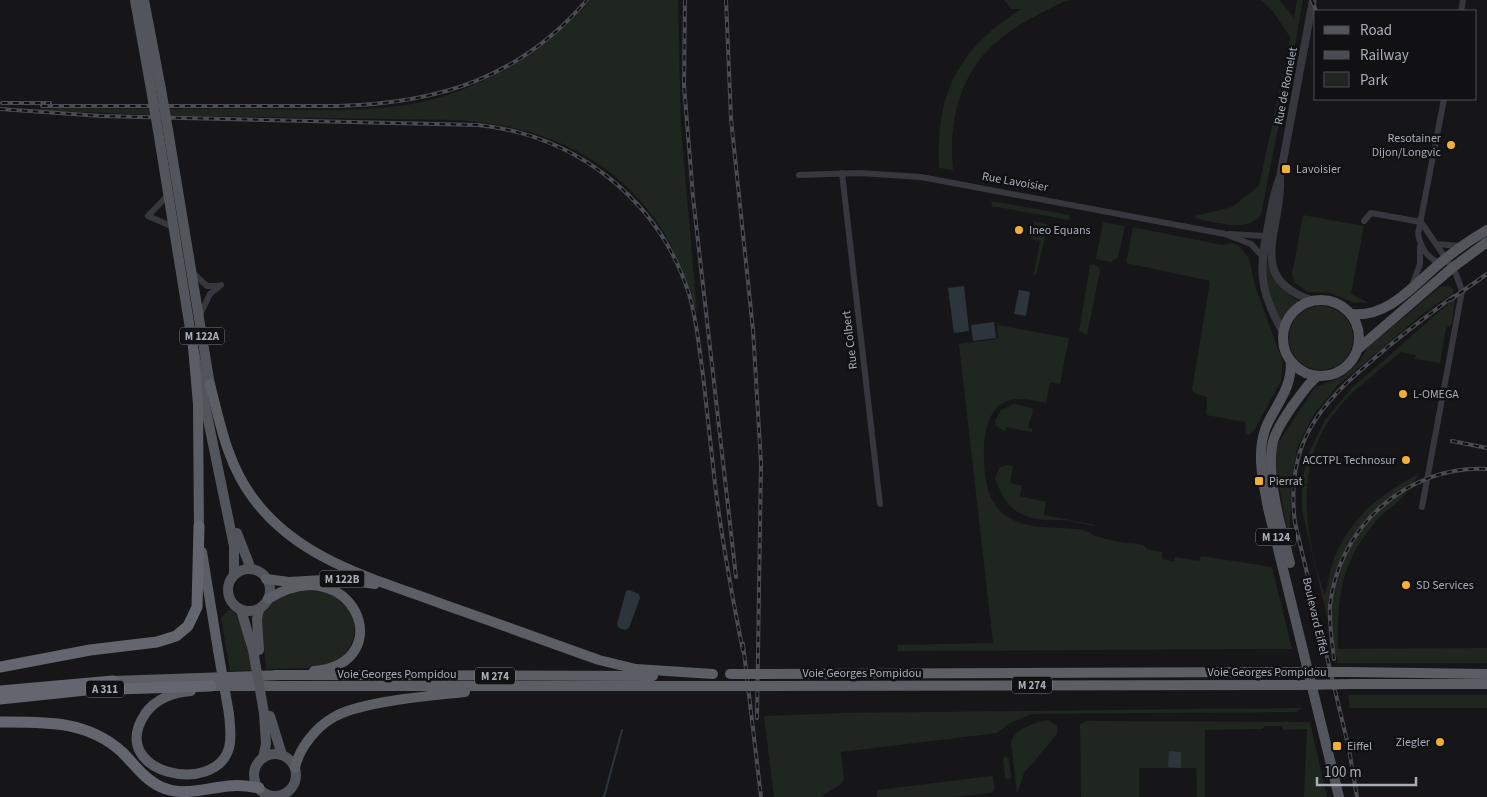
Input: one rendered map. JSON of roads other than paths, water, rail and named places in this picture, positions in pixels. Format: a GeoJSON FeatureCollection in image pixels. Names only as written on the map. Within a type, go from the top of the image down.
{"type":"FeatureCollection","features":[{"type":"Feature","properties":{"kind":"highway","name":"M 122A"},"geometry":{"type":"LineString","coordinates":[[194,346],[199,430],[198,526],[218,650],[229,714],[229,750],[221,767],[206,781],[196,785],[176,785],[155,775],[145,764],[138,746],[137,731],[148,710],[158,701],[185,691],[237,687]]}},
{"type":"Feature","properties":{"kind":"highway"},"geometry":{"type":"LineString","coordinates":[[210,384],[232,460],[252,498],[277,525],[300,544],[328,560],[608,663],[636,669],[713,674]]}},
{"type":"Feature","properties":{"kind":"highway"},"geometry":{"type":"LineString","coordinates":[[0,667],[71,653],[157,642],[176,636],[188,626],[197,607],[198,526]]}},
{"type":"Feature","properties":{"kind":"highway","name":"M 122B"},"geometry":{"type":"LineString","coordinates":[[266,579],[276,582],[357,580],[417,594]]}},
{"type":"Feature","properties":{"kind":"highway"},"geometry":{"type":"LineString","coordinates":[[268,599],[292,589],[326,587],[341,593],[351,602],[358,616],[360,626],[354,650],[346,661],[320,671],[277,675]]}},
{"type":"Feature","properties":{"kind":"highway","name":"Voie Georges Pompidou"},"geometry":{"type":"LineString","coordinates":[[277,675],[628,676],[1300,672],[1487,674]]}},
{"type":"Feature","properties":{"kind":"highway","name":"M 274"},"geometry":{"type":"LineString","coordinates":[[113,681],[277,675]]}},
{"type":"Feature","properties":{"kind":"highway","name":"A 311"},"geometry":{"type":"LineString","coordinates":[[0,691],[113,681]]}},
{"type":"Feature","properties":{"kind":"highway","name":"Voie Georges Pompidou"},"geometry":{"type":"LineString","coordinates":[[237,687],[1487,684]]}},
{"type":"Feature","properties":{"kind":"highway","name":"M 274"},"geometry":{"type":"LineString","coordinates":[[211,686],[237,687]]}},
{"type":"Feature","properties":{"kind":"highway","name":"A 311"},"geometry":{"type":"LineString","coordinates":[[0,699],[86,690],[211,686]]}},
{"type":"Feature","properties":{"kind":"highway"},"geometry":{"type":"LineString","coordinates":[[295,768],[303,748],[323,725],[340,714],[404,700],[503,686]]}},
{"type":"Feature","properties":{"kind":"highway"},"geometry":{"type":"LineString","coordinates":[[0,722],[60,724],[90,731],[121,751],[149,780],[161,787],[178,792],[234,785],[265,793]]}},
{"type":"Feature","properties":{"kind":"main road","name":"M 122A"},"geometry":{"type":"LineString","coordinates":[[134,0],[156,89]]}},
{"type":"Feature","properties":{"kind":"main road","name":"M 122A"},"geometry":{"type":"LineString","coordinates":[[144,0],[156,89],[199,318],[222,470],[238,535],[251,570]]}},
{"type":"Feature","properties":{"kind":"main road","name":"M 122A"},"geometry":{"type":"LineString","coordinates":[[164,137],[168,195],[173,227],[194,346],[234,546],[234,575]]}},
{"type":"Feature","properties":{"kind":"main road"},"geometry":{"type":"LineString","coordinates":[[1351,314],[1378,311],[1393,303],[1461,246],[1487,230]]}},
{"type":"Feature","properties":{"kind":"main road"},"geometry":{"type":"LineString","coordinates":[[1358,349],[1358,331],[1351,314],[1345,308],[1329,300],[1311,300],[1292,312],[1283,332],[1285,353],[1291,362],[1303,372],[1318,376],[1331,375],[1343,370],[1352,361],[1358,349],[1452,268],[1487,242]]}},
{"type":"Feature","properties":{"kind":"main road","name":"M 124"},"geometry":{"type":"LineString","coordinates":[[1291,362],[1290,382],[1265,433],[1261,450],[1261,465],[1268,508],[1339,797]]}},
{"type":"Feature","properties":{"kind":"main road","name":"Boulevard Eiffel"},"geometry":{"type":"LineString","coordinates":[[1318,376],[1302,393],[1273,440],[1271,465],[1281,528],[1346,797]]}},
{"type":"Feature","properties":{"kind":"main road"},"geometry":{"type":"LineString","coordinates":[[256,650],[241,610],[229,597],[228,585],[234,575],[245,570],[262,574],[270,589],[268,599],[259,609],[257,619],[256,650],[266,713],[266,744],[264,758],[256,769],[256,782],[265,793],[279,796],[288,794],[295,783],[295,768],[292,762],[282,755],[276,754],[264,758]]}},
{"type":"Feature","properties":{"kind":"main road"},"geometry":{"type":"LineString","coordinates":[[241,610],[259,609]]}},
{"type":"Feature","properties":{"kind":"main road"},"geometry":{"type":"LineString","coordinates":[[266,713],[282,755]]}},
{"type":"Feature","properties":{"kind":"street","name":"Rue de Romelet"},"geometry":{"type":"LineString","coordinates":[[1270,257],[1281,188],[1280,177],[1313,0]]}},
{"type":"Feature","properties":{"kind":"street"},"geometry":{"type":"LineString","coordinates":[[1412,287],[1420,264],[1418,234],[1444,100]]}},
{"type":"Feature","properties":{"kind":"street","name":"Rue Lavoisier"},"geometry":{"type":"LineString","coordinates":[[799,175],[842,173],[921,177],[1225,234],[1251,244],[1262,256]]}},
{"type":"Feature","properties":{"kind":"street","name":"Rue Colbert"},"geometry":{"type":"LineString","coordinates":[[842,173],[880,504]]}},
{"type":"Feature","properties":{"kind":"street","name":"Rue de Romelet"},"geometry":{"type":"LineString","coordinates":[[1280,177],[1275,187],[1262,256],[1261,272],[1267,300],[1283,332]]}},
{"type":"Feature","properties":{"kind":"street"},"geometry":{"type":"LineString","coordinates":[[168,195],[165,201],[148,216],[173,227]]}},
{"type":"Feature","properties":{"kind":"street"},"geometry":{"type":"LineString","coordinates":[[1364,221],[1371,213],[1421,222],[1436,244],[1442,261]]}},
{"type":"Feature","properties":{"kind":"street","name":"Rue Lavoisier"},"geometry":{"type":"LineString","coordinates":[[1225,234],[1249,233],[1266,236]]}},
{"type":"Feature","properties":{"kind":"street"},"geometry":{"type":"LineString","coordinates":[[1266,236],[1273,268],[1284,286],[1296,294],[1311,300]]}},
{"type":"Feature","properties":{"kind":"street"},"geometry":{"type":"LineString","coordinates":[[1436,244],[1461,246]]}},
{"type":"Feature","properties":{"kind":"street"},"geometry":{"type":"LineString","coordinates":[[1420,246],[1430,258],[1442,261],[1452,268],[1460,284],[1461,300],[1422,507]]}},
{"type":"Feature","properties":{"kind":"street"},"geometry":{"type":"LineString","coordinates":[[190,270],[207,286],[221,285],[210,294],[199,318]]}},
{"type":"Feature","properties":{"kind":"waterway"},"geometry":{"type":"LineString","coordinates":[[604,797],[622,730]]}},
{"type":"Feature","properties":{"kind":"railway"},"geometry":{"type":"LineString","coordinates":[[42,106],[339,106],[376,104],[411,99],[444,92],[475,81],[505,67],[534,49],[561,27],[587,0]]}},
{"type":"Feature","properties":{"kind":"railway"},"geometry":{"type":"LineString","coordinates":[[685,0],[684,85],[693,197],[736,577]]}},
{"type":"Feature","properties":{"kind":"railway"},"geometry":{"type":"LineString","coordinates":[[726,0],[731,119],[753,330],[761,463],[757,718]]}},
{"type":"Feature","properties":{"kind":"railway"},"geometry":{"type":"LineString","coordinates":[[1312,0],[1316,10]]}},
{"type":"Feature","properties":{"kind":"railway"},"geometry":{"type":"LineString","coordinates":[[2,103],[50,103]]}},
{"type":"Feature","properties":{"kind":"railway"},"geometry":{"type":"LineString","coordinates":[[0,109],[101,116],[478,125],[514,131],[548,142],[579,158],[609,178],[635,201],[657,229],[675,260],[689,294],[699,344],[721,526],[743,651]]}},
{"type":"Feature","properties":{"kind":"railway"},"geometry":{"type":"LineString","coordinates":[[1450,300],[1487,274]]}},
{"type":"Feature","properties":{"kind":"railway"},"geometry":{"type":"LineString","coordinates":[[1349,749],[1295,523],[1293,495],[1295,470],[1301,448],[1310,428],[1338,392],[1395,341],[1454,296]]}},
{"type":"Feature","properties":{"kind":"railway"},"geometry":{"type":"LineString","coordinates":[[1452,441],[1487,448]]}},
{"type":"Feature","properties":{"kind":"railway"},"geometry":{"type":"LineString","coordinates":[[1334,659],[1330,606],[1336,577],[1347,551],[1362,527],[1382,506],[1404,490],[1430,478],[1458,470],[1487,469]]}},
{"type":"Feature","properties":{"kind":"railway"},"geometry":{"type":"LineString","coordinates":[[743,644],[761,797]]}},
{"type":"Feature","properties":{"kind":"railway"},"geometry":{"type":"LineString","coordinates":[[1348,743],[1357,797]]}},
{"type":"Feature","properties":{"kind":"place","name":"Resotainer Dijon/Longvic"},"geometry":{"type":"Point","coordinates":[1451,145]}},
{"type":"Feature","properties":{"kind":"place","name":"Lavoisier"},"geometry":{"type":"Point","coordinates":[1286,169]}},
{"type":"Feature","properties":{"kind":"place","name":"Ineo Equans"},"geometry":{"type":"Point","coordinates":[1019,230]}},
{"type":"Feature","properties":{"kind":"place","name":"L-OMEGA"},"geometry":{"type":"Point","coordinates":[1403,394]}},
{"type":"Feature","properties":{"kind":"place","name":"ACCTPL Technosur"},"geometry":{"type":"Point","coordinates":[1406,460]}},
{"type":"Feature","properties":{"kind":"place","name":"Pierrat"},"geometry":{"type":"Point","coordinates":[1259,481]}},
{"type":"Feature","properties":{"kind":"place","name":"SD Services"},"geometry":{"type":"Point","coordinates":[1406,585]}},
{"type":"Feature","properties":{"kind":"place","name":"Ziegler"},"geometry":{"type":"Point","coordinates":[1440,742]}},
{"type":"Feature","properties":{"kind":"place","name":"Eiffel"},"geometry":{"type":"Point","coordinates":[1337,746]}}]}
